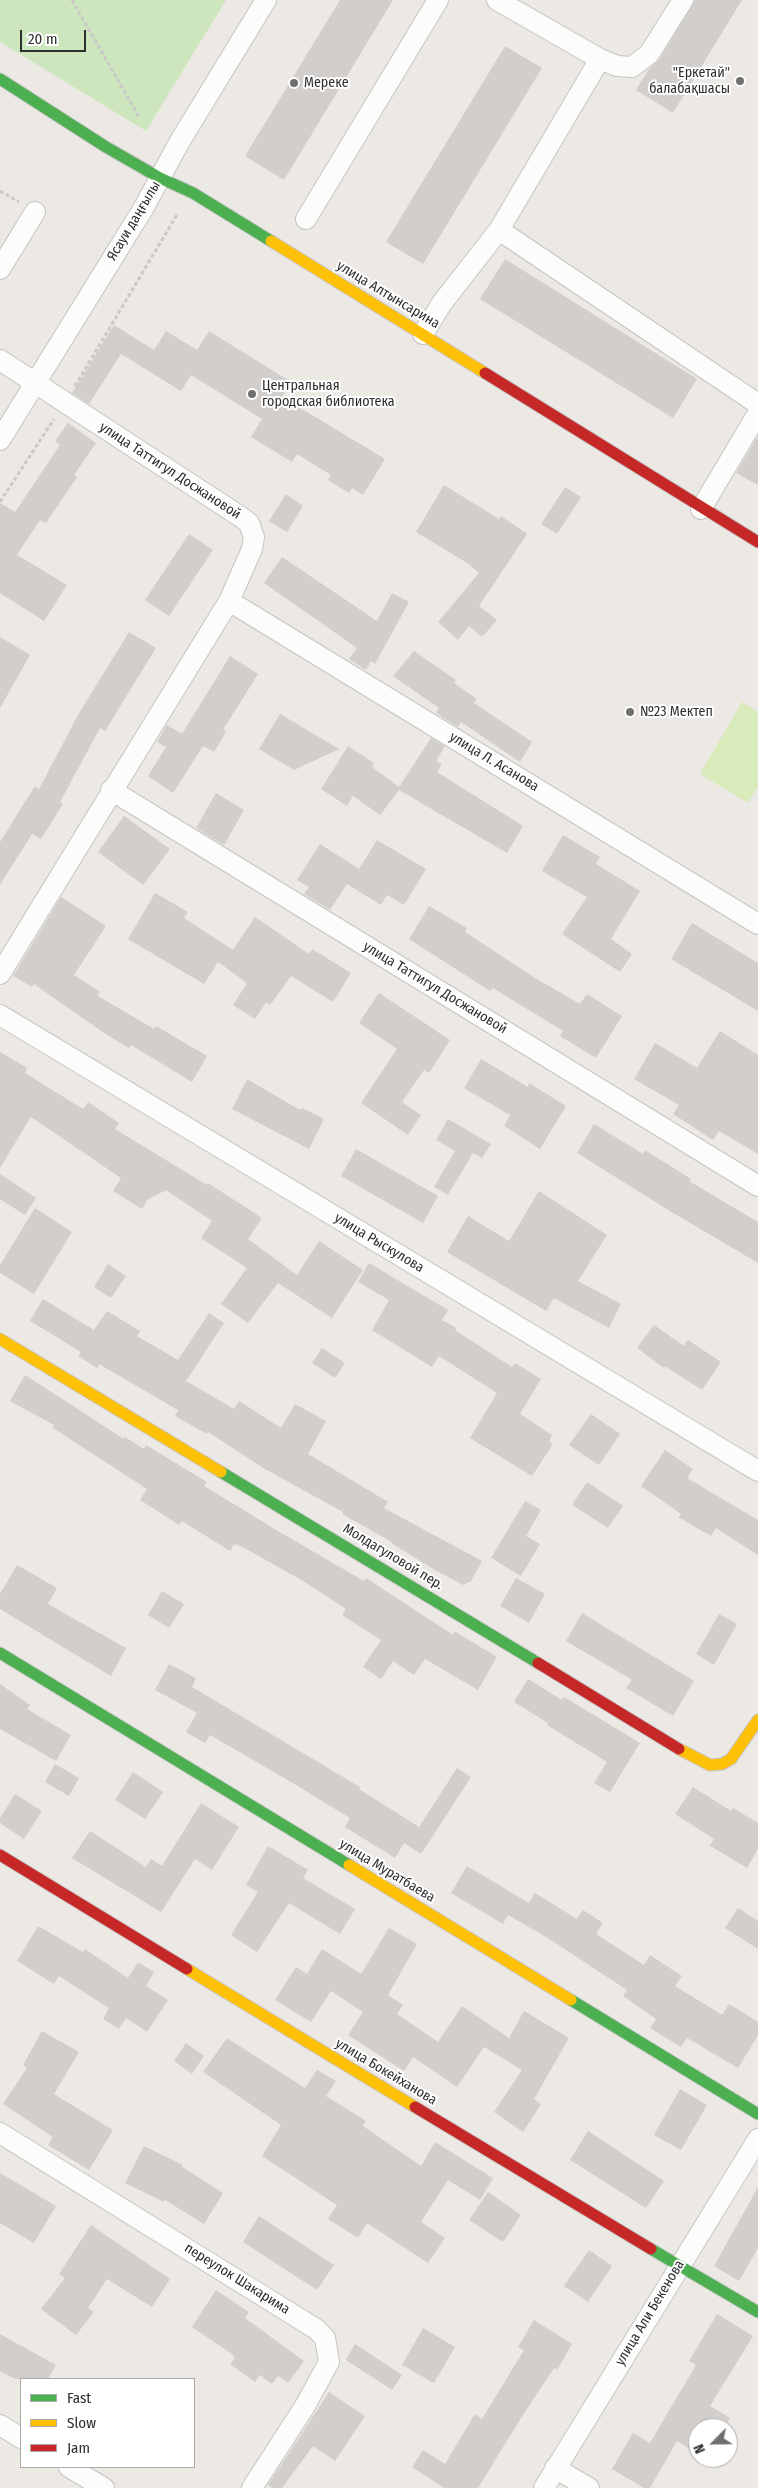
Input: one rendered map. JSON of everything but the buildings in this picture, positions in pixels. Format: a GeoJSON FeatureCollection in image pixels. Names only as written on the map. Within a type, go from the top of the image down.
{"type":"FeatureCollection","features":[{"type":"Feature","properties":{"kind":"street","name":"Ясауи даңғылы"},"geometry":{"type":"LineString","coordinates":[[0,440],[266,0]]}},
{"type":"Feature","properties":{"kind":"street"},"geometry":{"type":"LineString","coordinates":[[306,219],[438,0]]}},
{"type":"Feature","properties":{"kind":"street"},"geometry":{"type":"LineString","coordinates":[[497,0],[600,59],[617,66],[632,66],[649,54],[683,0]]}},
{"type":"Feature","properties":{"kind":"street"},"geometry":{"type":"LineString","coordinates":[[423,334],[442,303],[499,230],[600,59]]}},
{"type":"Feature","properties":{"kind":"street","name":"улица Алтынсарина"},"geometry":{"type":"LineString","coordinates":[[0,79],[160,178],[193,194],[423,334],[701,509],[758,542]]}},
{"type":"Feature","properties":{"kind":"street"},"geometry":{"type":"LineString","coordinates":[[0,269],[35,212]]}},
{"type":"Feature","properties":{"kind":"street"},"geometry":{"type":"LineString","coordinates":[[499,230],[758,404]]}},
{"type":"Feature","properties":{"kind":"street","name":"улица Таттигул Досжановой"},"geometry":{"type":"LineString","coordinates":[[0,360],[249,523],[254,537],[252,549],[229,601],[111,790],[0,974]]}},
{"type":"Feature","properties":{"kind":"street"},"geometry":{"type":"LineString","coordinates":[[701,509],[758,414]]}},
{"type":"Feature","properties":{"kind":"street","name":"улица Л. Асанова"},"geometry":{"type":"LineString","coordinates":[[229,601],[758,924]]}},
{"type":"Feature","properties":{"kind":"street","name":"улица Таттигул Досжановой"},"geometry":{"type":"LineString","coordinates":[[111,790],[758,1186]]}},
{"type":"Feature","properties":{"kind":"street","name":"улица Рыскулова"},"geometry":{"type":"LineString","coordinates":[[0,1015],[758,1471]]}},
{"type":"Feature","properties":{"kind":"street","name":"Молдагуловой пер."},"geometry":{"type":"LineString","coordinates":[[0,1339],[698,1760],[710,1765],[722,1764],[731,1760],[758,1720]]}},
{"type":"Feature","properties":{"kind":"street","name":"улица Муратбаева"},"geometry":{"type":"LineString","coordinates":[[0,1654],[758,2114]]}},
{"type":"Feature","properties":{"kind":"street","name":"улица Бокейханова"},"geometry":{"type":"LineString","coordinates":[[0,1855],[593,2216],[758,2312]]}},
{"type":"Feature","properties":{"kind":"street","name":"переулок Шакарима"},"geometry":{"type":"LineString","coordinates":[[0,2132],[308,2324],[324,2338],[329,2353],[329,2362],[305,2406],[252,2488]]}},
{"type":"Feature","properties":{"kind":"street","name":"улица Али Бекенова"},"geometry":{"type":"LineString","coordinates":[[544,2488],[758,2139]]}},
{"type":"Feature","properties":{"kind":"street"},"geometry":{"type":"LineString","coordinates":[[0,2425],[20,2437]]}},
{"type":"Feature","properties":{"kind":"street"},"geometry":{"type":"LineString","coordinates":[[71,2468],[104,2488]]}},
{"type":"Feature","properties":{"kind":"street"},"geometry":{"type":"LineString","coordinates":[[555,2468],[589,2488]]}},
{"type":"Feature","properties":{"kind":"path"},"geometry":{"type":"LineString","coordinates":[[72,0],[139,117]]}},
{"type":"Feature","properties":{"kind":"path"},"geometry":{"type":"LineString","coordinates":[[0,502],[64,403],[181,209]]}},
{"type":"Feature","properties":{"kind":"green space"},"geometry":{"type":"Polygon","coordinates":[[[0,0],[226,0],[146,131],[0,42],[0,0]]]}},
{"type":"Feature","properties":{"kind":"green space"},"geometry":{"type":"Polygon","coordinates":[[[742,702],[758,712],[758,786],[748,803],[700,774],[742,702]]]}},
{"type":"Feature","properties":{"kind":"traffic: fast"},"geometry":{"type":"LineString","coordinates":[[0,79],[106,147],[160,178],[193,193],[271,241]]}},
{"type":"Feature","properties":{"kind":"traffic: fast"},"geometry":{"type":"LineString","coordinates":[[221,1472],[538,1663]]}},
{"type":"Feature","properties":{"kind":"traffic: fast"},"geometry":{"type":"LineString","coordinates":[[0,1653],[349,1865]]}},
{"type":"Feature","properties":{"kind":"traffic: fast"},"geometry":{"type":"LineString","coordinates":[[571,2000],[758,2114]]}},
{"type":"Feature","properties":{"kind":"traffic: fast"},"geometry":{"type":"LineString","coordinates":[[651,2249],[758,2312]]}},
{"type":"Feature","properties":{"kind":"traffic: slow"},"geometry":{"type":"LineString","coordinates":[[271,241],[485,373]]}},
{"type":"Feature","properties":{"kind":"traffic: slow"},"geometry":{"type":"LineString","coordinates":[[0,1339],[221,1472]]}},
{"type":"Feature","properties":{"kind":"traffic: slow"},"geometry":{"type":"LineString","coordinates":[[679,1749],[710,1765],[722,1764],[731,1759],[758,1720]]}},
{"type":"Feature","properties":{"kind":"traffic: slow"},"geometry":{"type":"LineString","coordinates":[[349,1865],[571,2000]]}},
{"type":"Feature","properties":{"kind":"traffic: slow"},"geometry":{"type":"LineString","coordinates":[[187,1969],[415,2107]]}},
{"type":"Feature","properties":{"kind":"traffic: jam"},"geometry":{"type":"LineString","coordinates":[[485,373],[758,542]]}},
{"type":"Feature","properties":{"kind":"traffic: jam"},"geometry":{"type":"LineString","coordinates":[[538,1663],[679,1749]]}},
{"type":"Feature","properties":{"kind":"traffic: jam"},"geometry":{"type":"LineString","coordinates":[[0,1855],[187,1969]]}},
{"type":"Feature","properties":{"kind":"traffic: jam"},"geometry":{"type":"LineString","coordinates":[[415,2107],[651,2249]]}},
{"type":"Feature","properties":{"kind":"place","name":"\"Еркетай\" балабақшасы"},"geometry":{"type":"Point","coordinates":[740,81]}},
{"type":"Feature","properties":{"kind":"place","name":"Мереке"},"geometry":{"type":"Point","coordinates":[294,83]}},
{"type":"Feature","properties":{"kind":"place","name":"Центральная городская библиотека"},"geometry":{"type":"Point","coordinates":[252,394]}},
{"type":"Feature","properties":{"kind":"place","name":"№23 Мектеп"},"geometry":{"type":"Point","coordinates":[630,712]}}]}
